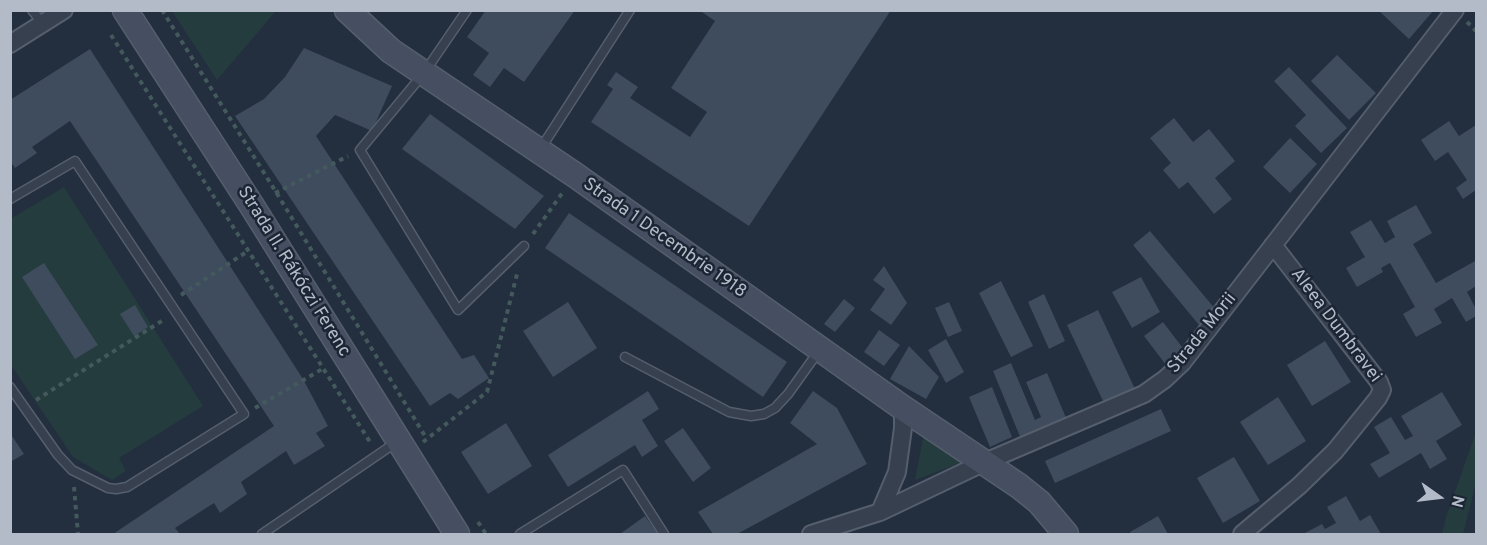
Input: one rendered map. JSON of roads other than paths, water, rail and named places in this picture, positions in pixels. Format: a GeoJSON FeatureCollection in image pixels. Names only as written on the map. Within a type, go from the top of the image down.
{"type":"FeatureCollection","features":[{"type":"Feature","properties":{"kind":"main road","name":"Strada II. Rákóczi Ferenc"},"geometry":{"type":"LineString","coordinates":[[125,10],[252,206],[457,534]]}},
{"type":"Feature","properties":{"kind":"main road","name":"Strada 1 Decembrie 1918"},"geometry":{"type":"LineString","coordinates":[[347,10],[391,51],[575,176],[903,408],[986,462],[1039,502],[1066,534]]}},
{"type":"Feature","properties":{"kind":"street"},"geometry":{"type":"LineString","coordinates":[[10,44],[64,10]]}},
{"type":"Feature","properties":{"kind":"street","name":"Strada Morii"},"geometry":{"type":"LineString","coordinates":[[811,534],[879,512],[986,462],[1144,394],[1165,379],[1182,363],[1455,10]]}},
{"type":"Feature","properties":{"kind":"street","name":"Aleea Dumbravei"},"geometry":{"type":"LineString","coordinates":[[1242,534],[1299,486],[1335,451],[1382,390],[1379,382],[1273,245]]}},
{"type":"Feature","properties":{"kind":"street"},"geometry":{"type":"LineString","coordinates":[[879,512],[897,472],[903,428],[903,408]]}},
{"type":"Feature","properties":{"kind":"lane"},"geometry":{"type":"LineString","coordinates":[[32,10],[43,24]]}},
{"type":"Feature","properties":{"kind":"lane"},"geometry":{"type":"LineString","coordinates":[[467,10],[424,73],[360,150],[458,310],[524,246]]}},
{"type":"Feature","properties":{"kind":"lane"},"geometry":{"type":"LineString","coordinates":[[539,151],[630,11]]}},
{"type":"Feature","properties":{"kind":"lane"},"geometry":{"type":"LineString","coordinates":[[10,199],[75,161],[244,414],[127,487],[116,489],[108,488],[72,470],[58,455],[10,387]]}},
{"type":"Feature","properties":{"kind":"lane"},"geometry":{"type":"LineString","coordinates":[[625,357],[729,412],[751,416],[764,414],[775,408],[820,350]]}},
{"type":"Feature","properties":{"kind":"lane"},"geometry":{"type":"LineString","coordinates":[[262,534],[378,454],[402,448]]}},
{"type":"Feature","properties":{"kind":"lane"},"geometry":{"type":"LineString","coordinates":[[520,534],[623,470],[664,534]]}}]}
